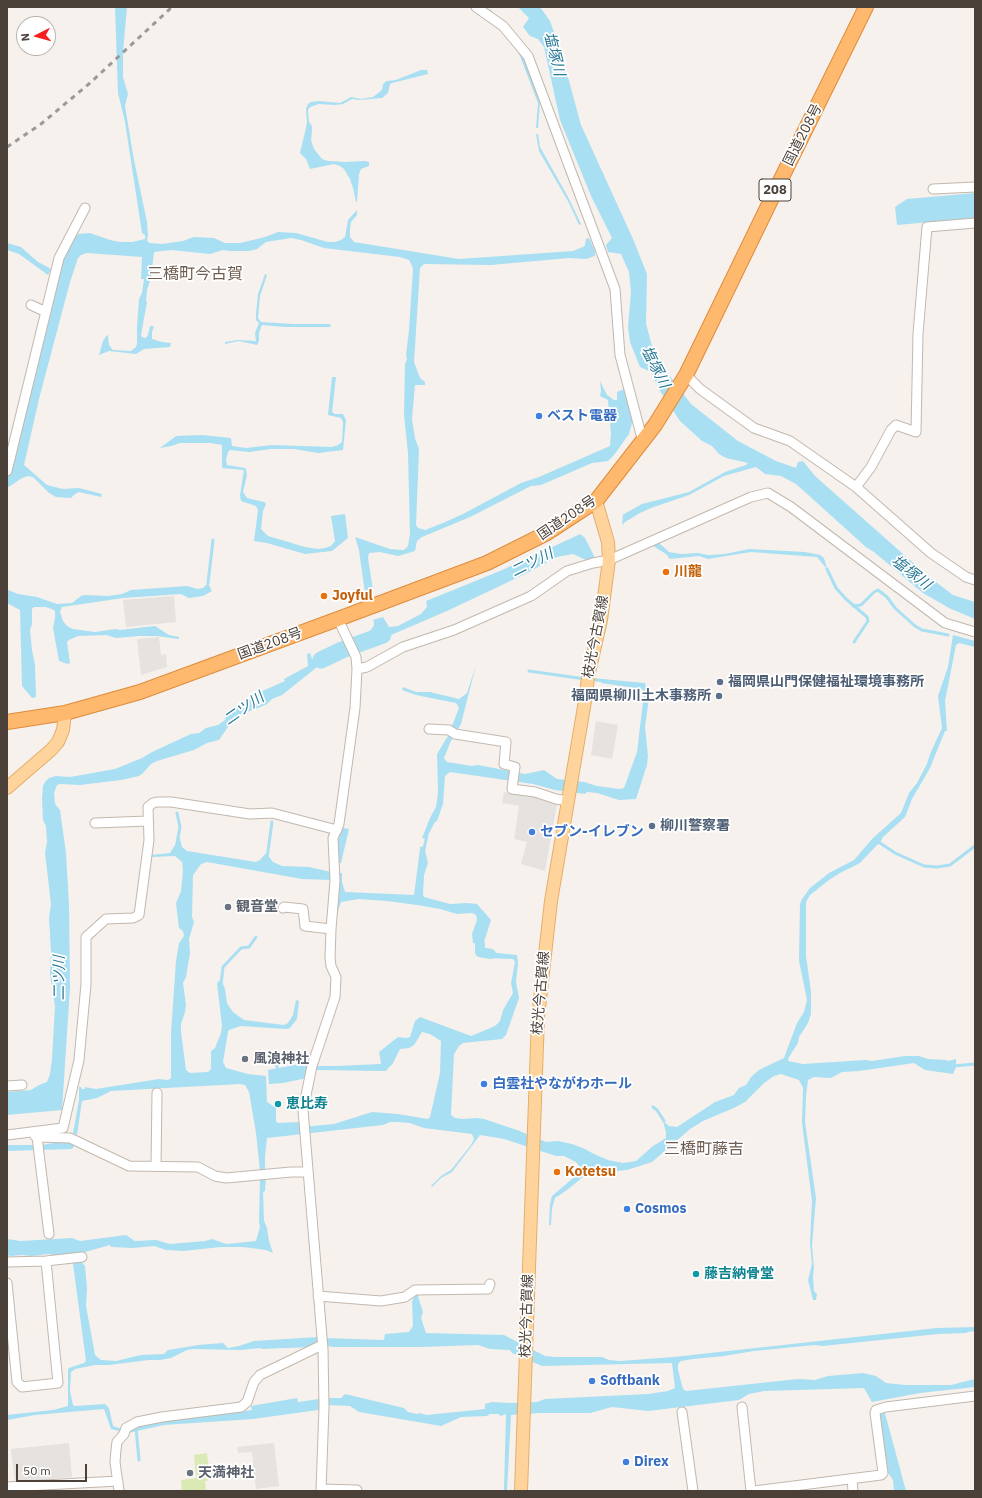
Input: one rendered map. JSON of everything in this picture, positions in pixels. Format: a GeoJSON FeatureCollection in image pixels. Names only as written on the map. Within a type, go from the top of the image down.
{"type":"FeatureCollection","features":[{"type":"Feature","properties":{"kind":"highway","name":"国道208号"},"geometry":{"type":"LineString","coordinates":[[7,722],[65,712],[140,692],[487,564],[547,533],[596,501],[643,442],[686,375],[866,7]]}},
{"type":"Feature","properties":{"kind":"main road","name":"枝光今古賀線"},"geometry":{"type":"LineString","coordinates":[[521,1491],[538,1017],[551,900],[588,681],[601,620],[609,556],[608,542],[596,501]]}},
{"type":"Feature","properties":{"kind":"main road"},"geometry":{"type":"LineString","coordinates":[[7,788],[51,750],[58,742],[63,730],[65,712]]}},
{"type":"Feature","properties":{"kind":"street"},"geometry":{"type":"LineString","coordinates":[[476,7],[503,26],[528,56],[616,288],[620,355],[643,442]]}},
{"type":"Feature","properties":{"kind":"street"},"geometry":{"type":"LineString","coordinates":[[933,189],[975,187]]}},
{"type":"Feature","properties":{"kind":"street"},"geometry":{"type":"LineString","coordinates":[[7,471],[59,258],[85,208]]}},
{"type":"Feature","properties":{"kind":"street"},"geometry":{"type":"LineString","coordinates":[[856,487],[871,467],[891,430],[896,425],[916,432],[918,334],[927,227],[975,223]]}},
{"type":"Feature","properties":{"kind":"street"},"geometry":{"type":"LineString","coordinates":[[30,305],[46,312]]}},
{"type":"Feature","properties":{"kind":"street"},"geometry":{"type":"LineString","coordinates":[[686,375],[700,389],[754,428],[790,440],[856,487],[931,552],[966,577],[975,580]]}},
{"type":"Feature","properties":{"kind":"street"},"geometry":{"type":"LineString","coordinates":[[357,669],[367,667],[403,647],[454,630],[530,596],[567,571],[593,563],[751,497],[768,493],[791,506],[945,623],[975,632]]}},
{"type":"Feature","properties":{"kind":"street"},"geometry":{"type":"LineString","coordinates":[[338,619],[356,657],[357,669],[353,726],[340,824],[333,838],[335,881],[330,958],[331,966],[336,977],[335,997],[312,1069],[302,1110],[313,1222],[322,1344],[324,1402],[321,1490],[357,1490]]}},
{"type":"Feature","properties":{"kind":"street"},"geometry":{"type":"LineString","coordinates":[[429,729],[506,742],[504,764],[514,766],[512,789],[535,792],[556,799],[569,797]]}},
{"type":"Feature","properties":{"kind":"street"},"geometry":{"type":"LineString","coordinates":[[35,1137],[63,1128],[79,1060],[86,984],[86,937],[106,919],[133,918],[139,915],[149,840],[148,807],[152,803],[164,802],[250,814],[272,813],[337,830]]}},
{"type":"Feature","properties":{"kind":"street"},"geometry":{"type":"LineString","coordinates":[[95,823],[148,821]]}},
{"type":"Feature","properties":{"kind":"street"},"geometry":{"type":"LineString","coordinates":[[283,908],[284,906],[303,909],[305,926],[331,929]]}},
{"type":"Feature","properties":{"kind":"street"},"geometry":{"type":"LineString","coordinates":[[7,1086],[22,1085]]}},
{"type":"Feature","properties":{"kind":"street"},"geometry":{"type":"LineString","coordinates":[[156,1166],[157,1093]]}},
{"type":"Feature","properties":{"kind":"street"},"geometry":{"type":"LineString","coordinates":[[7,1135],[73,1139],[129,1166],[198,1167],[216,1176],[226,1178],[307,1172]]}},
{"type":"Feature","properties":{"kind":"street"},"geometry":{"type":"LineString","coordinates":[[35,1137],[39,1155],[49,1234]]}},
{"type":"Feature","properties":{"kind":"street"},"geometry":{"type":"LineString","coordinates":[[7,1262],[46,1261],[77,1258]]}},
{"type":"Feature","properties":{"kind":"street"},"geometry":{"type":"LineString","coordinates":[[7,1283],[17,1382],[22,1387],[58,1383],[46,1261]]}},
{"type":"Feature","properties":{"kind":"street"},"geometry":{"type":"LineString","coordinates":[[318,1296],[381,1301],[405,1297],[415,1290],[488,1289],[490,1284]]}},
{"type":"Feature","properties":{"kind":"street"},"geometry":{"type":"LineString","coordinates":[[119,1491],[115,1462],[117,1442],[125,1431],[137,1422],[162,1417],[241,1407],[247,1402],[254,1382],[260,1375],[322,1344]]}},
{"type":"Feature","properties":{"kind":"street"},"geometry":{"type":"LineString","coordinates":[[756,1491],[797,1488],[881,1475],[883,1473],[875,1413],[876,1410],[886,1407],[975,1396]]}},
{"type":"Feature","properties":{"kind":"street"},"geometry":{"type":"LineString","coordinates":[[742,1407],[751,1491]]}},
{"type":"Feature","properties":{"kind":"street"},"geometry":{"type":"LineString","coordinates":[[682,1412],[693,1491]]}},
{"type":"Feature","properties":{"kind":"street"},"geometry":{"type":"LineString","coordinates":[[852,1479],[853,1491]]}},
{"type":"Feature","properties":{"kind":"street"},"geometry":{"type":"LineString","coordinates":[[7,1487],[118,1481]]}},
{"type":"Feature","properties":{"kind":"green space"},"geometry":{"type":"Polygon","coordinates":[[[207,1453],[210,1480],[205,1481],[206,1490],[182,1491],[181,1480],[196,1478],[194,1455],[207,1453]]]}},
{"type":"Feature","properties":{"kind":"shaded area"},"geometry":{"type":"Polygon","coordinates":[[[174,596],[176,622],[126,627],[123,600],[174,596]]]}},
{"type":"Feature","properties":{"kind":"shaded area"},"geometry":{"type":"Polygon","coordinates":[[[159,637],[161,655],[166,654],[167,667],[141,675],[137,639],[159,637]]]}},
{"type":"Feature","properties":{"kind":"shaded area"},"geometry":{"type":"Polygon","coordinates":[[[596,721],[618,725],[612,759],[591,755],[596,721]]]}},
{"type":"Feature","properties":{"kind":"shaded area"},"geometry":{"type":"Polygon","coordinates":[[[504,792],[533,797],[557,804],[545,871],[521,864],[527,842],[514,839],[519,806],[502,803],[504,792]]]}},
{"type":"Feature","properties":{"kind":"shaded area"},"geometry":{"type":"Polygon","coordinates":[[[69,1443],[72,1477],[15,1482],[11,1449],[69,1443]]]}},
{"type":"Feature","properties":{"kind":"shaded area"},"geometry":{"type":"Polygon","coordinates":[[[274,1443],[279,1486],[256,1489],[252,1452],[238,1453],[237,1447],[274,1443]]]}},
{"type":"Feature","properties":{"kind":"water"},"geometry":{"type":"Polygon","coordinates":[[[115,7],[127,7],[123,52],[123,77],[128,94],[125,106],[134,160],[147,222],[147,241],[150,243],[162,244],[183,241],[194,237],[214,238],[225,243],[240,243],[278,232],[296,233],[328,242],[335,242],[345,237],[348,220],[357,210],[357,215],[351,222],[350,229],[350,237],[354,242],[459,259],[573,251],[583,247],[586,239],[588,238],[590,240],[595,251],[595,256],[586,259],[569,258],[491,265],[424,264],[420,268],[414,362],[420,378],[425,382],[425,385],[415,385],[412,419],[415,438],[419,449],[416,525],[418,528],[425,530],[443,523],[521,483],[539,477],[610,446],[611,433],[608,400],[600,396],[600,381],[607,395],[614,400],[617,400],[617,392],[624,389],[632,418],[629,434],[614,455],[608,461],[592,463],[541,485],[531,486],[470,517],[422,537],[417,541],[415,551],[398,556],[380,552],[369,553],[368,558],[373,590],[365,593],[359,550],[355,537],[390,549],[404,550],[408,546],[410,534],[408,453],[404,415],[405,364],[407,359],[406,355],[413,268],[409,260],[400,257],[324,248],[291,238],[266,242],[257,249],[249,251],[223,250],[210,254],[171,250],[154,252],[141,335],[142,337],[146,338],[150,326],[154,326],[152,339],[171,343],[170,347],[144,349],[136,354],[109,351],[99,355],[103,341],[107,335],[109,345],[113,350],[131,351],[136,347],[139,299],[142,293],[144,279],[141,279],[142,257],[87,253],[81,255],[78,258],[70,282],[39,399],[24,465],[47,485],[63,489],[79,488],[102,494],[101,497],[79,492],[71,498],[56,497],[49,493],[33,477],[28,476],[22,478],[7,488],[7,477],[10,473],[62,259],[70,243],[78,234],[90,233],[120,242],[132,242],[145,239],[145,235],[142,233],[125,122],[118,93],[115,7]]]}},
{"type":"Feature","properties":{"kind":"water"},"geometry":{"type":"Polygon","coordinates":[[[482,7],[491,10],[522,54],[540,102],[538,128],[536,128],[538,103],[520,56],[504,30],[482,7]]]}},
{"type":"Feature","properties":{"kind":"water","name":"塩塚川"},"geometry":{"type":"Polygon","coordinates":[[[518,7],[540,7],[550,21],[562,55],[581,125],[633,239],[647,274],[646,324],[652,346],[660,363],[691,404],[738,441],[776,461],[796,468],[798,462],[803,461],[815,476],[928,576],[953,595],[975,602],[975,619],[949,608],[923,593],[866,547],[796,484],[781,476],[765,474],[756,467],[724,476],[689,495],[640,513],[625,522],[592,560],[588,561],[573,554],[557,557],[447,611],[363,647],[360,640],[368,635],[374,625],[373,620],[383,617],[389,627],[398,626],[421,614],[427,607],[426,601],[500,571],[624,514],[642,504],[689,492],[725,472],[748,463],[726,458],[719,454],[712,446],[702,441],[680,421],[660,391],[651,372],[640,367],[630,342],[628,327],[631,292],[629,272],[621,254],[608,252],[606,245],[612,238],[591,196],[560,120],[544,47],[538,39],[530,36],[523,27],[529,18],[518,7]]]}},
{"type":"Feature","properties":{"kind":"water"},"geometry":{"type":"Polygon","coordinates":[[[421,70],[427,70],[428,74],[390,84],[388,93],[382,98],[359,100],[352,99],[343,104],[335,105],[319,104],[310,107],[308,110],[309,122],[312,126],[311,140],[314,149],[322,159],[328,161],[369,162],[369,166],[361,169],[359,174],[357,202],[350,179],[344,169],[340,166],[334,164],[310,169],[306,159],[300,153],[307,122],[306,109],[308,104],[319,101],[340,103],[351,97],[361,99],[373,97],[382,90],[383,84],[387,81],[396,80],[421,70]]]}},
{"type":"Feature","properties":{"kind":"water"},"geometry":{"type":"Polygon","coordinates":[[[536,134],[538,134],[540,147],[568,197],[581,224],[579,225],[569,203],[539,151],[536,134]]]}},
{"type":"Feature","properties":{"kind":"water"},"geometry":{"type":"Polygon","coordinates":[[[975,193],[975,218],[897,225],[895,207],[907,199],[975,193]]]}},
{"type":"Feature","properties":{"kind":"water"},"geometry":{"type":"Polygon","coordinates":[[[7,243],[21,247],[38,262],[51,269],[48,275],[19,254],[7,250],[7,243]]]}},
{"type":"Feature","properties":{"kind":"water"},"geometry":{"type":"Polygon","coordinates":[[[265,274],[267,275],[260,296],[258,318],[261,322],[330,324],[331,327],[285,327],[262,325],[257,345],[239,341],[225,344],[225,342],[238,340],[256,341],[255,333],[259,323],[256,320],[258,294],[265,274]]]}},
{"type":"Feature","properties":{"kind":"water"},"geometry":{"type":"Polygon","coordinates":[[[332,377],[336,377],[332,412],[335,414],[343,414],[346,420],[343,450],[318,453],[294,449],[271,449],[249,452],[230,450],[226,460],[227,465],[246,469],[247,475],[243,492],[247,498],[264,502],[266,504],[263,511],[261,529],[268,536],[305,547],[318,549],[325,548],[331,546],[335,541],[331,516],[345,514],[348,538],[332,551],[305,554],[267,543],[254,541],[258,510],[256,506],[241,501],[240,495],[244,470],[222,468],[222,445],[211,443],[180,443],[160,448],[176,436],[202,435],[231,438],[232,446],[246,448],[272,445],[332,447],[338,445],[342,442],[343,422],[341,418],[328,415],[332,377]]]}},
{"type":"Feature","properties":{"kind":"water"},"geometry":{"type":"Polygon","coordinates":[[[659,543],[669,552],[681,554],[725,554],[749,549],[805,552],[820,555],[824,558],[827,569],[817,557],[751,552],[708,559],[699,556],[670,559],[666,554],[653,546],[622,557],[659,543]]]}},
{"type":"Feature","properties":{"kind":"water"},"geometry":{"type":"Polygon","coordinates":[[[208,583],[212,591],[203,596],[189,598],[181,594],[123,598],[62,607],[60,612],[63,621],[67,626],[73,629],[95,632],[155,626],[169,635],[179,637],[179,639],[156,636],[116,638],[106,635],[78,636],[67,642],[70,663],[68,664],[59,661],[53,628],[55,611],[45,607],[34,607],[32,609],[32,624],[30,630],[35,665],[36,697],[32,698],[22,686],[20,610],[7,603],[8,590],[18,594],[37,597],[57,604],[72,603],[84,595],[108,596],[122,594],[131,590],[187,586],[198,589],[203,588],[208,583]]]}},
{"type":"Feature","properties":{"kind":"water"},"geometry":{"type":"Polygon","coordinates":[[[953,635],[975,641],[975,647],[959,643],[956,645],[945,701],[947,731],[945,731],[930,768],[912,799],[905,817],[883,837],[880,843],[860,863],[829,880],[810,895],[806,902],[806,956],[811,992],[811,1014],[808,1023],[799,1037],[798,1043],[788,1061],[803,1064],[865,1060],[872,1061],[905,1056],[919,1056],[928,1059],[948,1061],[956,1059],[956,1067],[953,1074],[925,1070],[914,1063],[842,1072],[831,1078],[814,1077],[808,1080],[805,1122],[816,1198],[812,1245],[814,1291],[817,1294],[816,1300],[813,1300],[808,1280],[812,1264],[810,1243],[812,1201],[802,1123],[803,1088],[799,1080],[781,1074],[774,1076],[764,1083],[745,1102],[703,1121],[690,1129],[652,1162],[627,1170],[616,1171],[594,1168],[555,1198],[552,1208],[551,1225],[549,1225],[552,1196],[579,1173],[581,1168],[576,1162],[564,1156],[556,1156],[504,1139],[480,1135],[452,1172],[441,1178],[432,1187],[431,1186],[441,1176],[451,1170],[471,1145],[474,1139],[472,1134],[424,1128],[410,1123],[390,1122],[383,1125],[267,1138],[265,1171],[260,1171],[256,1133],[249,1092],[245,1085],[240,1084],[111,1091],[97,1098],[82,1101],[77,1135],[73,1133],[79,1100],[79,1087],[82,1089],[85,1089],[85,1087],[96,1089],[159,1079],[168,1080],[171,1078],[171,1033],[176,961],[179,943],[184,936],[183,931],[179,928],[176,903],[181,891],[183,870],[182,862],[175,856],[151,857],[151,855],[170,853],[175,845],[177,836],[179,836],[182,847],[187,851],[256,862],[266,853],[273,862],[282,866],[309,867],[331,872],[332,880],[302,879],[207,862],[201,864],[193,875],[192,917],[194,922],[189,939],[190,953],[186,977],[183,983],[186,1005],[181,1024],[181,1032],[186,1070],[190,1073],[208,1072],[211,1069],[211,1051],[215,1048],[222,1026],[217,983],[220,980],[225,989],[227,1003],[233,1012],[244,1020],[284,1025],[288,1023],[293,1015],[296,1000],[299,1001],[297,1019],[290,1028],[241,1026],[229,1030],[228,1032],[223,1062],[226,1068],[248,1074],[266,1076],[267,1102],[276,1108],[276,1121],[278,1123],[300,1122],[301,1127],[334,1124],[372,1112],[398,1114],[428,1119],[430,1117],[440,1073],[441,1041],[430,1034],[422,1032],[414,1045],[409,1048],[400,1049],[392,1065],[386,1071],[314,1070],[316,1066],[380,1064],[379,1052],[398,1037],[410,1037],[415,1021],[420,1017],[471,1036],[495,1026],[500,1021],[503,1010],[513,993],[511,983],[515,962],[513,959],[484,958],[477,956],[478,951],[517,955],[518,964],[516,982],[519,998],[506,1035],[502,1039],[463,1043],[454,1054],[451,1115],[455,1118],[463,1119],[484,1119],[546,1142],[558,1141],[572,1144],[608,1160],[623,1163],[636,1161],[653,1146],[666,1138],[663,1121],[669,1126],[677,1127],[715,1102],[734,1095],[739,1088],[746,1085],[751,1077],[759,1070],[784,1058],[797,1023],[804,1012],[807,1000],[799,961],[800,904],[810,888],[829,873],[854,860],[872,839],[901,813],[909,793],[917,783],[927,764],[942,728],[938,696],[948,667],[953,635]]]}},
{"type":"Feature","properties":{"kind":"water"},"geometry":{"type":"Polygon","coordinates":[[[341,649],[342,651],[326,660],[282,695],[272,699],[267,704],[239,715],[232,721],[219,740],[207,743],[194,750],[157,761],[151,764],[139,776],[121,780],[80,785],[57,785],[54,793],[55,804],[60,810],[66,853],[69,905],[70,988],[62,1110],[7,1115],[7,1092],[31,1090],[47,1082],[50,1074],[52,1059],[55,1006],[50,974],[51,952],[49,918],[51,904],[45,853],[47,842],[46,826],[43,820],[42,799],[43,786],[45,782],[49,778],[56,776],[70,777],[115,769],[142,758],[191,734],[199,733],[206,728],[218,725],[225,720],[226,714],[249,700],[251,696],[285,681],[284,679],[308,666],[307,654],[310,653],[312,659],[341,649]]]}},
{"type":"Feature","properties":{"kind":"water"},"geometry":{"type":"Polygon","coordinates":[[[476,665],[461,724],[451,741],[444,758],[447,762],[472,766],[478,765],[525,774],[544,770],[557,779],[584,782],[597,786],[619,789],[624,788],[637,752],[644,693],[642,689],[601,683],[602,679],[645,683],[649,698],[645,727],[648,756],[647,765],[636,799],[619,800],[597,793],[587,792],[585,794],[555,790],[533,784],[450,772],[445,776],[443,804],[437,821],[426,839],[422,838],[436,807],[438,792],[437,754],[448,736],[459,708],[456,703],[416,695],[402,690],[403,687],[416,692],[430,692],[459,699],[467,693],[476,665]]]}},
{"type":"Feature","properties":{"kind":"water"},"geometry":{"type":"Polygon","coordinates":[[[343,828],[349,829],[341,863],[337,863],[336,846],[340,830],[343,828]]]}},
{"type":"Feature","properties":{"kind":"water"},"geometry":{"type":"Polygon","coordinates":[[[424,846],[428,863],[424,875],[424,897],[450,904],[477,904],[491,920],[483,945],[473,943],[472,934],[477,920],[476,915],[472,913],[457,914],[417,905],[359,899],[341,902],[336,917],[338,873],[342,873],[342,882],[345,892],[414,895],[420,847],[424,846]]]}},
{"type":"Feature","properties":{"kind":"water"},"geometry":{"type":"Polygon","coordinates":[[[295,1065],[310,1066],[307,1078],[269,1084],[268,1070],[295,1065]]]}},
{"type":"Feature","properties":{"kind":"water"},"geometry":{"type":"Polygon","coordinates":[[[65,1141],[75,1143],[75,1145],[72,1149],[7,1151],[7,1145],[42,1145],[65,1141]]]}},
{"type":"Feature","properties":{"kind":"water"},"geometry":{"type":"Polygon","coordinates":[[[266,1177],[265,1191],[263,1192],[264,1221],[273,1253],[266,1250],[243,1247],[221,1247],[183,1251],[166,1250],[154,1246],[133,1248],[111,1247],[110,1245],[71,1256],[49,1254],[31,1256],[7,1255],[7,1239],[20,1241],[72,1238],[80,1241],[126,1235],[135,1241],[156,1240],[170,1244],[212,1239],[226,1244],[256,1241],[260,1227],[260,1178],[266,1177]]]}},
{"type":"Feature","properties":{"kind":"water"},"geometry":{"type":"Polygon","coordinates":[[[81,1261],[85,1266],[87,1289],[86,1306],[95,1355],[101,1360],[116,1361],[141,1355],[164,1354],[168,1350],[198,1345],[223,1343],[228,1348],[254,1341],[318,1337],[318,1345],[312,1347],[241,1350],[194,1349],[187,1350],[171,1358],[109,1365],[95,1365],[75,1369],[71,1372],[70,1391],[73,1405],[105,1404],[109,1408],[113,1426],[122,1429],[152,1421],[171,1421],[252,1410],[251,1406],[297,1398],[298,1402],[327,1398],[341,1398],[345,1394],[404,1408],[408,1412],[427,1415],[485,1409],[485,1404],[492,1402],[537,1402],[545,1399],[648,1394],[668,1391],[675,1388],[672,1363],[542,1366],[512,1353],[510,1350],[490,1349],[478,1345],[421,1347],[332,1347],[325,1345],[325,1338],[384,1340],[385,1334],[409,1332],[413,1326],[412,1302],[415,1293],[417,1293],[423,1312],[421,1318],[426,1333],[504,1335],[545,1356],[602,1357],[609,1360],[620,1361],[674,1357],[937,1328],[975,1327],[975,1331],[966,1333],[938,1334],[823,1346],[815,1345],[693,1359],[681,1361],[678,1364],[678,1370],[683,1389],[686,1391],[798,1379],[815,1380],[828,1376],[863,1373],[876,1376],[886,1383],[905,1385],[951,1385],[975,1379],[975,1387],[920,1393],[872,1402],[864,1388],[764,1391],[749,1394],[739,1400],[648,1411],[612,1407],[590,1413],[540,1413],[511,1415],[507,1491],[504,1491],[506,1414],[501,1416],[498,1414],[490,1414],[487,1416],[461,1417],[441,1426],[359,1412],[350,1406],[327,1405],[318,1410],[253,1419],[164,1425],[128,1433],[111,1429],[104,1409],[35,1415],[7,1420],[7,1415],[53,1410],[68,1406],[68,1370],[69,1368],[86,1361],[73,1264],[74,1262],[81,1261]]]}},
{"type":"Feature","properties":{"kind":"water"},"geometry":{"type":"Polygon","coordinates":[[[883,1406],[906,1491],[894,1491],[893,1480],[886,1470],[878,1407],[883,1406]]]}},
{"type":"Feature","properties":{"kind":"pier"},"geometry":{"type":"Polygon","coordinates":[[[623,513],[622,528],[599,556],[595,558],[585,538],[579,533],[623,513]]]}},
{"type":"Feature","properties":{"kind":"waterway"},"geometry":{"type":"LineString","coordinates":[[208,583],[213,540]]}},
{"type":"Feature","properties":{"kind":"waterway"},"geometry":{"type":"LineString","coordinates":[[827,569],[836,588],[846,599],[867,617],[868,621],[854,642]]}},
{"type":"Feature","properties":{"kind":"waterway"},"geometry":{"type":"LineString","coordinates":[[853,606],[861,605],[878,590],[887,597],[895,608],[915,626],[922,630],[948,635]]}},
{"type":"Feature","properties":{"kind":"waterway","name":"二ツ川"},"geometry":{"type":"LineString","coordinates":[[321,660],[342,650],[383,635]]}},
{"type":"Feature","properties":{"kind":"waterway"},"geometry":{"type":"LineString","coordinates":[[529,671],[585,679]]}},
{"type":"Feature","properties":{"kind":"waterway"},"geometry":{"type":"LineString","coordinates":[[590,679],[605,681]]}},
{"type":"Feature","properties":{"kind":"waterway"},"geometry":{"type":"LineString","coordinates":[[177,813],[180,827],[178,838]]}},
{"type":"Feature","properties":{"kind":"waterway"},"geometry":{"type":"LineString","coordinates":[[267,858],[272,822]]}},
{"type":"Feature","properties":{"kind":"waterway"},"geometry":{"type":"LineString","coordinates":[[424,849],[427,835]]}},
{"type":"Feature","properties":{"kind":"waterway"},"geometry":{"type":"LineString","coordinates":[[880,843],[895,853],[924,866],[937,867],[950,865],[975,846]]}},
{"type":"Feature","properties":{"kind":"waterway"},"geometry":{"type":"LineString","coordinates":[[221,985],[223,967],[241,948],[249,947],[256,937]]}},
{"type":"Feature","properties":{"kind":"waterway"},"geometry":{"type":"LineString","coordinates":[[480,944],[480,952],[491,954]]}},
{"type":"Feature","properties":{"kind":"waterway"},"geometry":{"type":"LineString","coordinates":[[277,1055],[277,1071]]}},
{"type":"Feature","properties":{"kind":"waterway"},"geometry":{"type":"LineString","coordinates":[[953,1066],[975,1064]]}},
{"type":"Feature","properties":{"kind":"waterway"},"geometry":{"type":"LineString","coordinates":[[653,1107],[657,1110],[664,1121]]}},
{"type":"Feature","properties":{"kind":"waterway"},"geometry":{"type":"LineString","coordinates":[[136,1428],[139,1460]]}},
{"type":"Feature","properties":{"kind":"railway"},"geometry":{"type":"LineString","coordinates":[[7,147],[41,124],[90,83],[172,7]]}},
{"type":"Feature","properties":{"kind":"place","name":"ベスト電器"},"geometry":{"type":"Point","coordinates":[539,416]}},
{"type":"Feature","properties":{"kind":"place","name":"川龍"},"geometry":{"type":"Point","coordinates":[666,572]}},
{"type":"Feature","properties":{"kind":"place","name":"Joyful"},"geometry":{"type":"Point","coordinates":[324,596]}},
{"type":"Feature","properties":{"kind":"place","name":"福岡県山門保健福祉環境事務所"},"geometry":{"type":"Point","coordinates":[720,682]}},
{"type":"Feature","properties":{"kind":"place","name":"福岡県柳川土木事務所"},"geometry":{"type":"Point","coordinates":[719,696]}},
{"type":"Feature","properties":{"kind":"place","name":"柳川警察署"},"geometry":{"type":"Point","coordinates":[652,826]}},
{"type":"Feature","properties":{"kind":"place","name":"セブン-イレブン"},"geometry":{"type":"Point","coordinates":[532,832]}},
{"type":"Feature","properties":{"kind":"place","name":"観音堂"},"geometry":{"type":"Point","coordinates":[228,907]}},
{"type":"Feature","properties":{"kind":"place","name":"風浪神社"},"geometry":{"type":"Point","coordinates":[245,1059]}},
{"type":"Feature","properties":{"kind":"place","name":"白雲社やながわホール"},"geometry":{"type":"Point","coordinates":[484,1084]}},
{"type":"Feature","properties":{"kind":"place","name":"恵比寿"},"geometry":{"type":"Point","coordinates":[278,1104]}},
{"type":"Feature","properties":{"kind":"place","name":"Kotetsu"},"geometry":{"type":"Point","coordinates":[557,1172]}},
{"type":"Feature","properties":{"kind":"place","name":"Cosmos"},"geometry":{"type":"Point","coordinates":[627,1209]}},
{"type":"Feature","properties":{"kind":"place","name":"藤吉納骨堂"},"geometry":{"type":"Point","coordinates":[696,1274]}},
{"type":"Feature","properties":{"kind":"place","name":"Softbank"},"geometry":{"type":"Point","coordinates":[592,1381]}},
{"type":"Feature","properties":{"kind":"place","name":"Direx"},"geometry":{"type":"Point","coordinates":[626,1462]}},
{"type":"Feature","properties":{"kind":"place","name":"天満神社"},"geometry":{"type":"Point","coordinates":[190,1473]}},
{"type":"Feature","properties":{"kind":"district","name":"三橋町今古賀"},"geometry":{"type":"Point","coordinates":[195,274]}},
{"type":"Feature","properties":{"kind":"district","name":"三橋町藤吉"},"geometry":{"type":"Point","coordinates":[704,1149]}}]}
